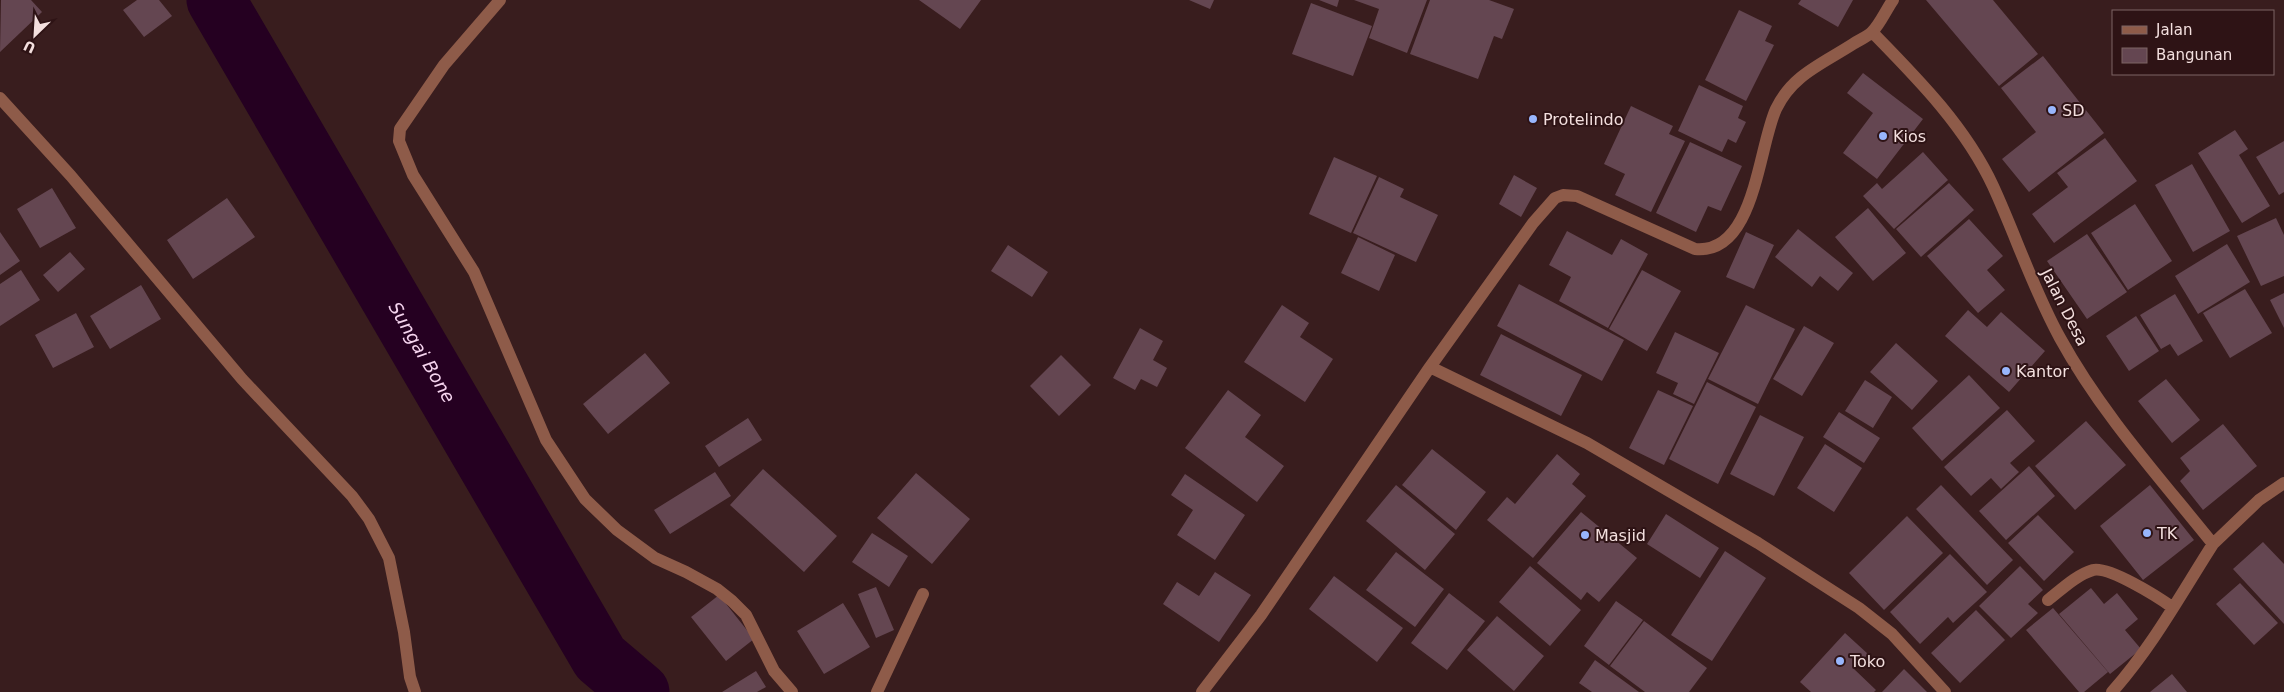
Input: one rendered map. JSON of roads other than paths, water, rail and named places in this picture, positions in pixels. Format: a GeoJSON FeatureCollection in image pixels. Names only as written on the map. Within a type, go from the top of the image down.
{"type":"FeatureCollection","features":[{"type":"Feature","properties":{"kind":"street"},"geometry":{"type":"LineString","coordinates":[[500,0],[444,65],[400,129],[398,141],[402,151],[413,175],[474,272],[546,440],[585,499],[617,530],[655,558],[702,580],[732,601],[746,615],[774,671],[792,692]]}},
{"type":"Feature","properties":{"kind":"street"},"geometry":{"type":"LineString","coordinates":[[1202,692],[1261,615],[1430,367],[1533,222],[1555,198],[1563,195],[1577,196],[1695,249],[1705,250],[1717,247],[1727,240],[1736,229],[1746,209],[1775,111],[1784,94],[1801,76],[1872,32],[1893,0]]}},
{"type":"Feature","properties":{"kind":"street","name":"Jalan Desa"},"geometry":{"type":"LineString","coordinates":[[1872,32],[1932,94],[1970,148],[1992,185],[2036,290],[2061,339],[2117,424],[2213,544]]}},
{"type":"Feature","properties":{"kind":"street"},"geometry":{"type":"LineString","coordinates":[[0,98],[71,176],[242,379],[352,496],[369,519],[388,558],[404,632],[410,678],[414,692]]}},
{"type":"Feature","properties":{"kind":"street"},"geometry":{"type":"LineString","coordinates":[[1430,367],[1587,443],[1758,543],[1859,608],[1892,634],[1944,692]]}},
{"type":"Feature","properties":{"kind":"street"},"geometry":{"type":"LineString","coordinates":[[2112,692],[2142,656],[2213,544],[2259,500],[2284,483]]}},
{"type":"Feature","properties":{"kind":"street"},"geometry":{"type":"LineString","coordinates":[[2048,600],[2080,576],[2094,569],[2109,573],[2145,589],[2172,607]]}},
{"type":"Feature","properties":{"kind":"street"},"geometry":{"type":"LineString","coordinates":[[877,692],[923,594]]}},
{"type":"Feature","properties":{"kind":"waterway","name":"Sungai Bone"},"geometry":{"type":"LineString","coordinates":[[216,0],[600,658],[640,692]]}},
{"type":"Feature","properties":{"kind":"place","name":"SD"},"geometry":{"type":"Point","coordinates":[2052,110]}},
{"type":"Feature","properties":{"kind":"place","name":"Protelindo"},"geometry":{"type":"Point","coordinates":[1533,119]}},
{"type":"Feature","properties":{"kind":"place","name":"Kios"},"geometry":{"type":"Point","coordinates":[1883,136]}},
{"type":"Feature","properties":{"kind":"place","name":"Kantor"},"geometry":{"type":"Point","coordinates":[2006,371]}},
{"type":"Feature","properties":{"kind":"place","name":"TK"},"geometry":{"type":"Point","coordinates":[2147,533]}},
{"type":"Feature","properties":{"kind":"place","name":"Masjid"},"geometry":{"type":"Point","coordinates":[1585,535]}},
{"type":"Feature","properties":{"kind":"place","name":"Toko"},"geometry":{"type":"Point","coordinates":[1840,661]}}]}
